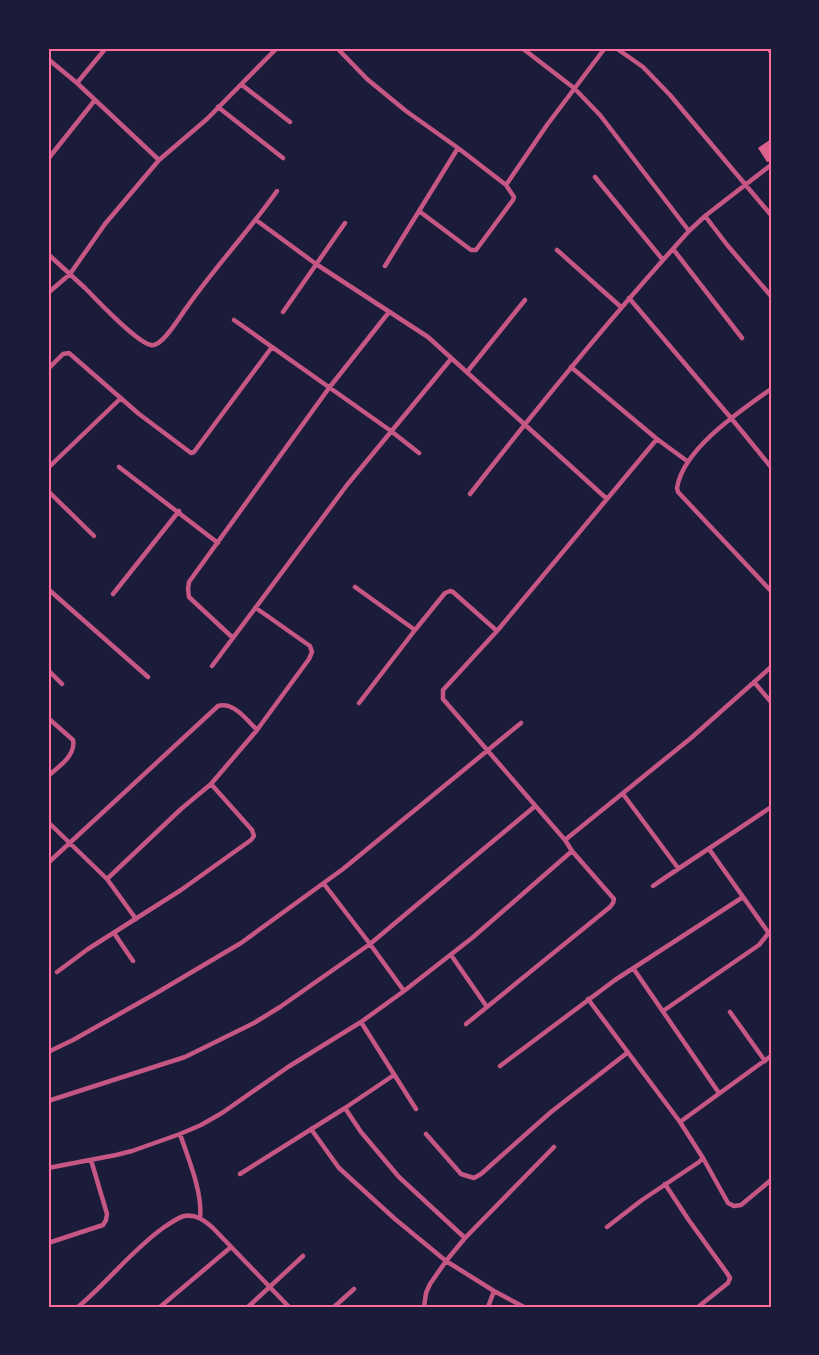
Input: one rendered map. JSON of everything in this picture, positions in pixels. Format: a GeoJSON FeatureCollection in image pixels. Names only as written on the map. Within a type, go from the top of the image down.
{"type":"FeatureCollection","features":[{"type":"Feature","properties":{"kind":"street"},"geometry":{"type":"LineString","coordinates":[[77,83],[106,48]]}},
{"type":"Feature","properties":{"kind":"street"},"geometry":{"type":"LineString","coordinates":[[48,293],[70,274],[105,224],[159,160],[207,119],[277,48]]}},
{"type":"Feature","properties":{"kind":"street"},"geometry":{"type":"LineString","coordinates":[[337,48],[375,86],[506,185],[513,195],[513,200],[476,250],[471,249],[419,211]]}},
{"type":"Feature","properties":{"kind":"street"},"geometry":{"type":"LineString","coordinates":[[522,48],[574,88],[600,115],[689,231]]}},
{"type":"Feature","properties":{"kind":"street"},"geometry":{"type":"LineString","coordinates":[[506,185],[547,125],[605,48]]}},
{"type":"Feature","properties":{"kind":"street"},"geometry":{"type":"LineString","coordinates":[[616,48],[650,73],[771,215]]}},
{"type":"Feature","properties":{"kind":"street"},"geometry":{"type":"LineString","coordinates":[[48,60],[77,83],[159,160]]}},
{"type":"Feature","properties":{"kind":"street"},"geometry":{"type":"LineString","coordinates":[[242,85],[290,122]]}},
{"type":"Feature","properties":{"kind":"street"},"geometry":{"type":"LineString","coordinates":[[48,159],[95,100]]}},
{"type":"Feature","properties":{"kind":"street"},"geometry":{"type":"LineString","coordinates":[[218,107],[283,158]]}},
{"type":"Feature","properties":{"kind":"street"},"geometry":{"type":"LineString","coordinates":[[385,266],[458,148]]}},
{"type":"Feature","properties":{"kind":"street"},"geometry":{"type":"LineString","coordinates":[[470,494],[571,367],[689,231],[771,165]]}},
{"type":"Feature","properties":{"kind":"street"},"geometry":{"type":"LineString","coordinates":[[595,177],[663,260]]}},
{"type":"Feature","properties":{"kind":"street"},"geometry":{"type":"LineString","coordinates":[[48,254],[129,331],[154,346],[165,337],[278,191]]}},
{"type":"Feature","properties":{"kind":"street"},"geometry":{"type":"LineString","coordinates":[[705,216],[771,296]]}},
{"type":"Feature","properties":{"kind":"street"},"geometry":{"type":"LineString","coordinates":[[256,220],[316,264],[428,337],[608,499]]}},
{"type":"Feature","properties":{"kind":"street"},"geometry":{"type":"LineString","coordinates":[[283,312],[345,222]]}},
{"type":"Feature","properties":{"kind":"street"},"geometry":{"type":"LineString","coordinates":[[673,249],[742,338]]}},
{"type":"Feature","properties":{"kind":"street"},"geometry":{"type":"LineString","coordinates":[[557,250],[621,307]]}},
{"type":"Feature","properties":{"kind":"street"},"geometry":{"type":"LineString","coordinates":[[629,298],[771,467]]}},
{"type":"Feature","properties":{"kind":"street"},"geometry":{"type":"LineString","coordinates":[[467,372],[525,300]]}},
{"type":"Feature","properties":{"kind":"street"},"geometry":{"type":"LineString","coordinates":[[233,638],[189,597],[189,582],[330,388],[389,312]]}},
{"type":"Feature","properties":{"kind":"street"},"geometry":{"type":"LineString","coordinates":[[234,320],[391,431],[418,453]]}},
{"type":"Feature","properties":{"kind":"street"},"geometry":{"type":"LineString","coordinates":[[48,369],[63,354],[69,353],[121,398],[191,453],[272,347]]}},
{"type":"Feature","properties":{"kind":"street"},"geometry":{"type":"LineString","coordinates":[[212,666],[347,485],[451,359]]}},
{"type":"Feature","properties":{"kind":"street"},"geometry":{"type":"LineString","coordinates":[[571,367],[687,461]]}},
{"type":"Feature","properties":{"kind":"street"},"geometry":{"type":"LineString","coordinates":[[771,389],[721,426],[687,461],[677,484],[678,492],[771,591]]}},
{"type":"Feature","properties":{"kind":"street"},"geometry":{"type":"LineString","coordinates":[[48,468],[121,398]]}},
{"type":"Feature","properties":{"kind":"street"},"geometry":{"type":"LineString","coordinates":[[466,1024],[610,907],[614,899],[443,699],[443,690],[497,631],[657,439]]}},
{"type":"Feature","properties":{"kind":"street"},"geometry":{"type":"LineString","coordinates":[[119,467],[218,543]]}},
{"type":"Feature","properties":{"kind":"street"},"geometry":{"type":"LineString","coordinates":[[48,491],[94,536]]}},
{"type":"Feature","properties":{"kind":"street"},"geometry":{"type":"LineString","coordinates":[[113,594],[179,511]]}},
{"type":"Feature","properties":{"kind":"street"},"geometry":{"type":"LineString","coordinates":[[355,587],[415,630]]}},
{"type":"Feature","properties":{"kind":"street"},"geometry":{"type":"LineString","coordinates":[[48,589],[148,677]]}},
{"type":"Feature","properties":{"kind":"street"},"geometry":{"type":"LineString","coordinates":[[359,703],[445,593],[453,592],[497,631]]}},
{"type":"Feature","properties":{"kind":"street"},"geometry":{"type":"LineString","coordinates":[[107,879],[211,784],[257,729],[309,659],[312,652],[310,646],[256,608]]}},
{"type":"Feature","properties":{"kind":"street"},"geometry":{"type":"LineString","coordinates":[[565,840],[691,738],[771,667]]}},
{"type":"Feature","properties":{"kind":"street"},"geometry":{"type":"LineString","coordinates":[[48,670],[62,684]]}},
{"type":"Feature","properties":{"kind":"street"},"geometry":{"type":"LineString","coordinates":[[754,682],[771,702]]}},
{"type":"Feature","properties":{"kind":"street"},"geometry":{"type":"LineString","coordinates":[[48,863],[218,706],[223,704],[232,708],[257,729]]}},
{"type":"Feature","properties":{"kind":"street"},"geometry":{"type":"LineString","coordinates":[[48,718],[73,740],[74,746],[70,756],[48,776]]}},
{"type":"Feature","properties":{"kind":"street"},"geometry":{"type":"LineString","coordinates":[[48,1052],[153,995],[241,943],[324,884],[521,723]]}},
{"type":"Feature","properties":{"kind":"street"},"geometry":{"type":"LineString","coordinates":[[57,972],[181,890],[251,840],[254,836],[252,830],[211,784]]}},
{"type":"Feature","properties":{"kind":"street"},"geometry":{"type":"LineString","coordinates":[[623,794],[678,868]]}},
{"type":"Feature","properties":{"kind":"street"},"geometry":{"type":"LineString","coordinates":[[48,1101],[185,1057],[254,1023],[370,944],[534,807]]}},
{"type":"Feature","properties":{"kind":"street"},"geometry":{"type":"LineString","coordinates":[[653,886],[771,807]]}},
{"type":"Feature","properties":{"kind":"street"},"geometry":{"type":"LineString","coordinates":[[48,822],[107,879],[136,919]]}},
{"type":"Feature","properties":{"kind":"street"},"geometry":{"type":"LineString","coordinates":[[663,1011],[759,945],[767,936],[768,932],[709,849]]}},
{"type":"Feature","properties":{"kind":"street"},"geometry":{"type":"LineString","coordinates":[[48,1168],[124,1153],[180,1134],[222,1113],[288,1066],[361,1022],[404,991],[472,938],[572,851]]}},
{"type":"Feature","properties":{"kind":"street"},"geometry":{"type":"LineString","coordinates":[[324,884],[404,991]]}},
{"type":"Feature","properties":{"kind":"street"},"geometry":{"type":"LineString","coordinates":[[500,1066],[588,999],[743,897]]}},
{"type":"Feature","properties":{"kind":"street"},"geometry":{"type":"LineString","coordinates":[[114,933],[133,961]]}},
{"type":"Feature","properties":{"kind":"street"},"geometry":{"type":"LineString","coordinates":[[451,955],[487,1007]]}},
{"type":"Feature","properties":{"kind":"street"},"geometry":{"type":"LineString","coordinates":[[633,968],[719,1093]]}},
{"type":"Feature","properties":{"kind":"street"},"geometry":{"type":"LineString","coordinates":[[588,999],[680,1122],[728,1203],[734,1206],[741,1205],[771,1180]]}},
{"type":"Feature","properties":{"kind":"street"},"geometry":{"type":"LineString","coordinates":[[730,1012],[765,1061]]}},
{"type":"Feature","properties":{"kind":"street"},"geometry":{"type":"LineString","coordinates":[[361,1022],[416,1109]]}},
{"type":"Feature","properties":{"kind":"street"},"geometry":{"type":"LineString","coordinates":[[426,1134],[461,1174],[474,1178],[551,1112],[627,1053]]}},
{"type":"Feature","properties":{"kind":"street"},"geometry":{"type":"LineString","coordinates":[[680,1122],[771,1056]]}},
{"type":"Feature","properties":{"kind":"street"},"geometry":{"type":"LineString","coordinates":[[240,1174],[394,1075]]}},
{"type":"Feature","properties":{"kind":"street"},"geometry":{"type":"LineString","coordinates":[[345,1108],[361,1132],[399,1177],[465,1238]]}},
{"type":"Feature","properties":{"kind":"street"},"geometry":{"type":"LineString","coordinates":[[311,1129],[339,1168],[395,1219],[446,1260],[524,1307]]}},
{"type":"Feature","properties":{"kind":"street"},"geometry":{"type":"LineString","coordinates":[[180,1134],[199,1195],[200,1218]]}},
{"type":"Feature","properties":{"kind":"street"},"geometry":{"type":"LineString","coordinates":[[424,1307],[429,1284],[446,1260],[554,1147]]}},
{"type":"Feature","properties":{"kind":"street"},"geometry":{"type":"LineString","coordinates":[[607,1227],[703,1158]]}},
{"type":"Feature","properties":{"kind":"street"},"geometry":{"type":"LineString","coordinates":[[48,1243],[103,1225],[106,1220],[107,1214],[91,1160]]}},
{"type":"Feature","properties":{"kind":"street"},"geometry":{"type":"LineString","coordinates":[[665,1185],[730,1278],[728,1283],[698,1307]]}},
{"type":"Feature","properties":{"kind":"street"},"geometry":{"type":"LineString","coordinates":[[78,1307],[85,1305],[152,1236],[183,1216],[195,1216],[213,1228],[290,1307]]}},
{"type":"Feature","properties":{"kind":"street"},"geometry":{"type":"LineString","coordinates":[[160,1307],[231,1247]]}},
{"type":"Feature","properties":{"kind":"street"},"geometry":{"type":"LineString","coordinates":[[248,1307],[303,1256]]}},
{"type":"Feature","properties":{"kind":"street"},"geometry":{"type":"LineString","coordinates":[[334,1307],[354,1289]]}},
{"type":"Feature","properties":{"kind":"street"},"geometry":{"type":"LineString","coordinates":[[488,1307],[494,1291]]}},
{"type":"Feature","properties":{"kind":"building"},"geometry":{"type":"Polygon","coordinates":[[[771,139],[771,161],[767,162],[758,148],[771,139]]]}}]}
